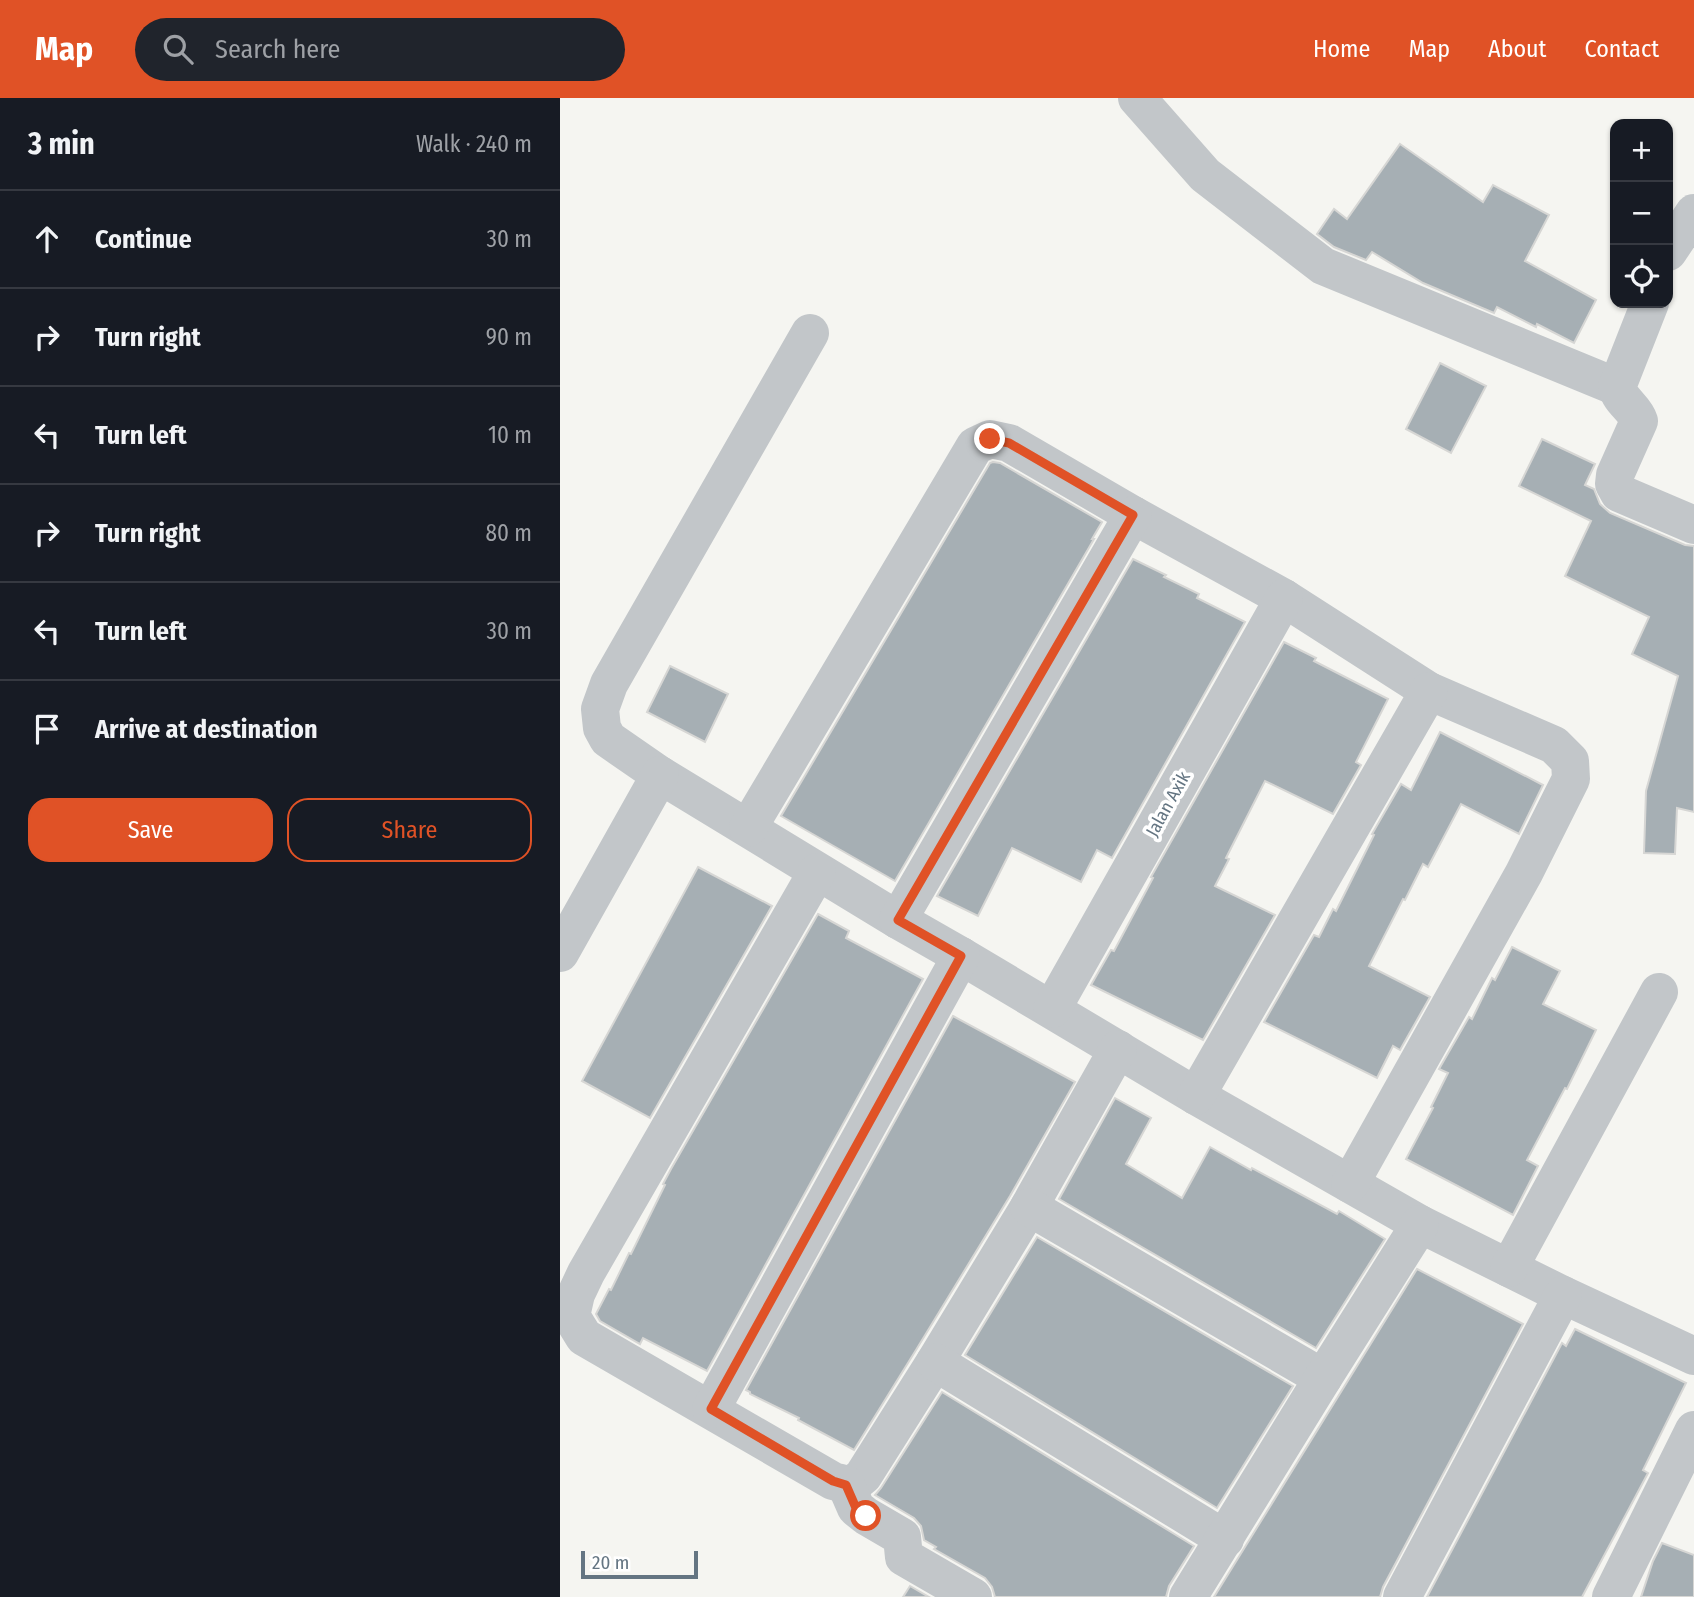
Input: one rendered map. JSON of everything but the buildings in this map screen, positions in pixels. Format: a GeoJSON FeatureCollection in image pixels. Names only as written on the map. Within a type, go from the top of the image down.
{"type":"FeatureCollection","features":[{"type":"Feature","properties":{"kind":"street"},"geometry":{"type":"LineString","coordinates":[[1137,98],[1205,175],[1323,266],[1617,387]]}},
{"type":"Feature","properties":{"kind":"street"},"geometry":{"type":"LineString","coordinates":[[1673,245],[1694,212]]}},
{"type":"Feature","properties":{"kind":"street"},"geometry":{"type":"LineString","coordinates":[[1648,308],[1617,387],[1619,394],[1639,421],[1615,475],[1614,484],[1619,493],[1694,524]]}},
{"type":"Feature","properties":{"kind":"street"},"geometry":{"type":"LineString","coordinates":[[810,333],[609,684],[600,709],[602,729],[608,739],[660,775],[817,872],[1196,1096],[1420,1224],[1694,1356]]}},
{"type":"Feature","properties":{"kind":"street"},"geometry":{"type":"LineString","coordinates":[[748,828],[975,446],[990,439],[1009,443],[1284,598],[1429,691],[1554,745],[1570,761],[1571,779],[1524,873],[1350,1184]]}},
{"type":"Feature","properties":{"kind":"street"},"geometry":{"type":"LineString","coordinates":[[898,920],[1133,515]]}},
{"type":"Feature","properties":{"kind":"street","name":"Jalan Axik"},"geometry":{"type":"LineString","coordinates":[[1052,1009],[1284,598]]}},
{"type":"Feature","properties":{"kind":"street"},"geometry":{"type":"LineString","coordinates":[[1196,1096],[1429,691]]}},
{"type":"Feature","properties":{"kind":"street"},"geometry":{"type":"LineString","coordinates":[[560,953],[660,775]]}},
{"type":"Feature","properties":{"kind":"street"},"geometry":{"type":"LineString","coordinates":[[817,872],[586,1273],[576,1294],[571,1317],[584,1337],[833,1481],[846,1485],[856,1483],[935,1362],[1029,1207],[1118,1049]]}},
{"type":"Feature","properties":{"kind":"street"},"geometry":{"type":"LineString","coordinates":[[711,1409],[961,956]]}},
{"type":"Feature","properties":{"kind":"street"},"geometry":{"type":"LineString","coordinates":[[1509,1268],[1659,992]]}},
{"type":"Feature","properties":{"kind":"street"},"geometry":{"type":"LineString","coordinates":[[1029,1207],[1323,1378]]}},
{"type":"Feature","properties":{"kind":"street"},"geometry":{"type":"LineString","coordinates":[[1188,1597],[1420,1224]]}},
{"type":"Feature","properties":{"kind":"street"},"geometry":{"type":"LineString","coordinates":[[1402,1597],[1563,1295]]}},
{"type":"Feature","properties":{"kind":"street"},"geometry":{"type":"LineString","coordinates":[[935,1362],[1225,1539]]}},
{"type":"Feature","properties":{"kind":"street"},"geometry":{"type":"LineString","coordinates":[[1611,1597],[1694,1430]]}},
{"type":"Feature","properties":{"kind":"street"},"geometry":{"type":"LineString","coordinates":[[846,1485],[856,1508],[902,1537],[904,1557],[973,1597]]}},
{"type":"Feature","properties":{"kind":"route"},"geometry":{"type":"LineString","coordinates":[[866,1516],[856,1508],[846,1485],[833,1481],[711,1409],[961,956],[898,920],[1133,515],[1009,443],[990,439]]}}]}
